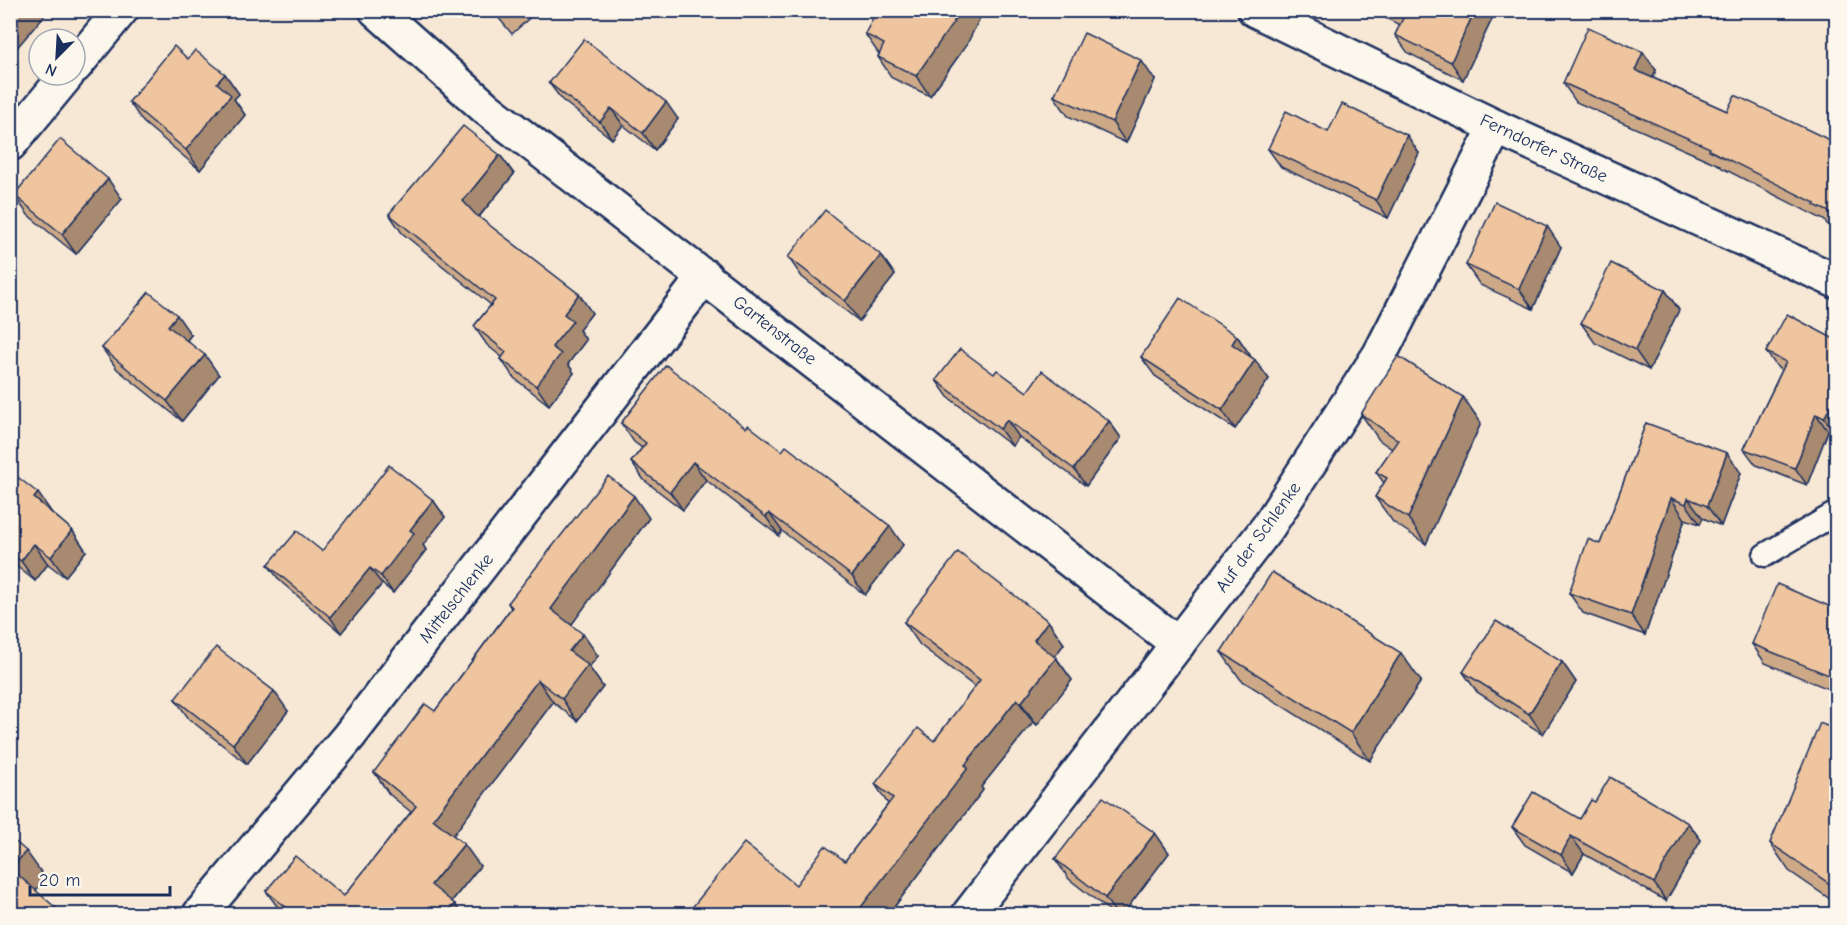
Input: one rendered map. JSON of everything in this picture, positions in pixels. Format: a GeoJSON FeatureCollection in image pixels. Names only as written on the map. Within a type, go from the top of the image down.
{"type":"FeatureCollection","features":[{"type":"Feature","properties":{"kind":"street"},"geometry":{"type":"LineString","coordinates":[[87,51],[121,10]]}},
{"type":"Feature","properties":{"kind":"street","name":"Gartenstraße"},"geometry":{"type":"LineString","coordinates":[[376,10],[487,109],[1178,644]]}},
{"type":"Feature","properties":{"kind":"street","name":"Ferndorfer Straße"},"geometry":{"type":"LineString","coordinates":[[1255,10],[1496,127],[1836,281]]}},
{"type":"Feature","properties":{"kind":"street"},"geometry":{"type":"LineString","coordinates":[[10,144],[58,87]]}},
{"type":"Feature","properties":{"kind":"street","name":"Auf der Schlenke"},"geometry":{"type":"LineString","coordinates":[[969,915],[1268,527],[1380,354],[1496,127]]}},
{"type":"Feature","properties":{"kind":"street","name":"Mittelschlenke"},"geometry":{"type":"LineString","coordinates":[[200,915],[349,736],[705,276]]}},
{"type":"Feature","properties":{"kind":"lane"},"geometry":{"type":"LineString","coordinates":[[1765,555],[1836,513]]}},
{"type":"Feature","properties":{"kind":"building"},"geometry":{"type":"Polygon","coordinates":[[[10,10],[17,10],[10,19],[10,10]]]}},
{"type":"Feature","properties":{"kind":"building"},"geometry":{"type":"Polygon","coordinates":[[[495,10],[505,10],[500,15],[495,10]]]}},
{"type":"Feature","properties":{"kind":"building"},"geometry":{"type":"Polygon","coordinates":[[[877,10],[959,10],[953,23],[916,76],[878,57],[884,44],[865,34],[877,10]]]}},
{"type":"Feature","properties":{"kind":"building"},"geometry":{"type":"Polygon","coordinates":[[[1394,10],[1475,10],[1451,62],[1395,35],[1404,16],[1394,10]]]}},
{"type":"Feature","properties":{"kind":"building"},"geometry":{"type":"Polygon","coordinates":[[[1588,27],[1643,52],[1635,70],[1727,111],[1735,95],[1836,143],[1836,215],[1709,150],[1710,148],[1563,83],[1588,27]]]}},
{"type":"Feature","properties":{"kind":"building"},"geometry":{"type":"Polygon","coordinates":[[[1084,33],[1141,60],[1112,122],[1054,96],[1084,33]]]}},
{"type":"Feature","properties":{"kind":"building"},"geometry":{"type":"Polygon","coordinates":[[[584,39],[666,102],[643,133],[611,108],[600,122],[549,83],[584,39]]]}},
{"type":"Feature","properties":{"kind":"building"},"geometry":{"type":"Polygon","coordinates":[[[174,46],[188,59],[195,50],[225,74],[217,83],[231,95],[186,150],[129,102],[174,46]]]}},
{"type":"Feature","properties":{"kind":"building"},"geometry":{"type":"Polygon","coordinates":[[[1342,104],[1407,135],[1376,200],[1268,149],[1286,111],[1328,132],[1342,104]]]}},
{"type":"Feature","properties":{"kind":"building"},"geometry":{"type":"Polygon","coordinates":[[[463,126],[500,155],[463,201],[475,214],[579,294],[564,314],[573,321],[552,347],[561,354],[536,386],[501,359],[506,352],[474,326],[495,300],[389,214],[463,126]]]}},
{"type":"Feature","properties":{"kind":"building"},"geometry":{"type":"Polygon","coordinates":[[[60,139],[108,179],[62,234],[14,195],[60,139]]]}},
{"type":"Feature","properties":{"kind":"building"},"geometry":{"type":"Polygon","coordinates":[[[1495,202],[1547,226],[1519,289],[1466,265],[1495,202]]]}},
{"type":"Feature","properties":{"kind":"building"},"geometry":{"type":"Polygon","coordinates":[[[825,210],[881,255],[845,301],[788,257],[825,210]]]}},
{"type":"Feature","properties":{"kind":"building"},"geometry":{"type":"Polygon","coordinates":[[[1611,263],[1665,290],[1635,350],[1581,323],[1611,263]]]}},
{"type":"Feature","properties":{"kind":"building"},"geometry":{"type":"Polygon","coordinates":[[[149,292],[177,315],[168,326],[205,355],[167,401],[102,348],[149,292]]]}},
{"type":"Feature","properties":{"kind":"building"},"geometry":{"type":"Polygon","coordinates":[[[1180,298],[1237,336],[1232,344],[1255,360],[1222,410],[1141,357],[1180,298]]]}},
{"type":"Feature","properties":{"kind":"building"},"geometry":{"type":"Polygon","coordinates":[[[1787,314],[1836,340],[1836,408],[1831,405],[1824,418],[1816,414],[1795,468],[1744,449],[1786,362],[1766,352],[1787,314]]]}},
{"type":"Feature","properties":{"kind":"building"},"geometry":{"type":"Polygon","coordinates":[[[960,349],[994,374],[997,370],[1027,392],[1042,371],[1109,421],[1074,469],[1007,420],[1000,429],[936,380],[960,349]]]}},
{"type":"Feature","properties":{"kind":"building"},"geometry":{"type":"Polygon","coordinates":[[[1398,356],[1463,397],[1408,518],[1375,497],[1387,478],[1376,472],[1398,440],[1361,414],[1398,356]]]}},
{"type":"Feature","properties":{"kind":"building"},"geometry":{"type":"Polygon","coordinates":[[[666,365],[746,428],[748,425],[782,451],[786,446],[890,526],[852,576],[769,513],[766,517],[693,462],[670,492],[631,462],[646,443],[621,423],[666,365]]]}},
{"type":"Feature","properties":{"kind":"building"},"geometry":{"type":"Polygon","coordinates":[[[1646,423],[1727,453],[1707,506],[1688,498],[1686,504],[1671,498],[1631,615],[1569,593],[1588,539],[1600,544],[1646,423]]]}},
{"type":"Feature","properties":{"kind":"building"},"geometry":{"type":"Polygon","coordinates":[[[389,465],[433,500],[410,530],[414,533],[381,576],[370,568],[330,617],[268,565],[297,531],[322,551],[389,465]]]}},
{"type":"Feature","properties":{"kind":"building"},"geometry":{"type":"Polygon","coordinates":[[[10,471],[38,493],[34,498],[72,530],[51,557],[34,544],[21,561],[10,553],[10,471]]]}},
{"type":"Feature","properties":{"kind":"building"},"geometry":{"type":"Polygon","coordinates":[[[608,476],[634,496],[551,609],[583,634],[569,651],[588,665],[562,699],[538,680],[433,819],[464,844],[431,885],[455,904],[446,915],[296,915],[266,891],[295,856],[344,896],[416,806],[374,772],[425,704],[435,711],[512,607],[508,603],[608,476]]]}},
{"type":"Feature","properties":{"kind":"building"},"geometry":{"type":"Polygon","coordinates":[[[958,552],[1048,621],[1034,640],[1056,658],[1021,703],[1017,699],[965,765],[968,768],[855,915],[686,915],[744,843],[796,885],[825,846],[845,861],[893,798],[875,784],[918,728],[934,741],[980,680],[904,622],[958,552]]]}},
{"type":"Feature","properties":{"kind":"building"},"geometry":{"type":"Polygon","coordinates":[[[1272,572],[1401,653],[1351,733],[1221,652],[1272,572]]]}},
{"type":"Feature","properties":{"kind":"building"},"geometry":{"type":"Polygon","coordinates":[[[1777,584],[1836,609],[1836,678],[1752,644],[1777,584]]]}},
{"type":"Feature","properties":{"kind":"building"},"geometry":{"type":"Polygon","coordinates":[[[1496,621],[1562,662],[1529,714],[1463,672],[1496,621]]]}},
{"type":"Feature","properties":{"kind":"building"},"geometry":{"type":"Polygon","coordinates":[[[216,647],[274,691],[233,744],[175,699],[216,647]]]}},
{"type":"Feature","properties":{"kind":"building"},"geometry":{"type":"Polygon","coordinates":[[[1820,723],[1836,730],[1836,868],[1830,884],[1770,843],[1820,723]]]}},
{"type":"Feature","properties":{"kind":"building"},"geometry":{"type":"Polygon","coordinates":[[[1610,777],[1688,823],[1654,883],[1571,836],[1561,855],[1512,827],[1533,792],[1580,819],[1591,800],[1595,802],[1610,777]]]}},
{"type":"Feature","properties":{"kind":"building"},"geometry":{"type":"Polygon","coordinates":[[[1103,797],[1155,833],[1105,898],[1055,859],[1103,797]]]}},
{"type":"Feature","properties":{"kind":"building"},"geometry":{"type":"Polygon","coordinates":[[[10,837],[26,851],[11,869],[64,915],[10,915],[10,837]]]}}]}
